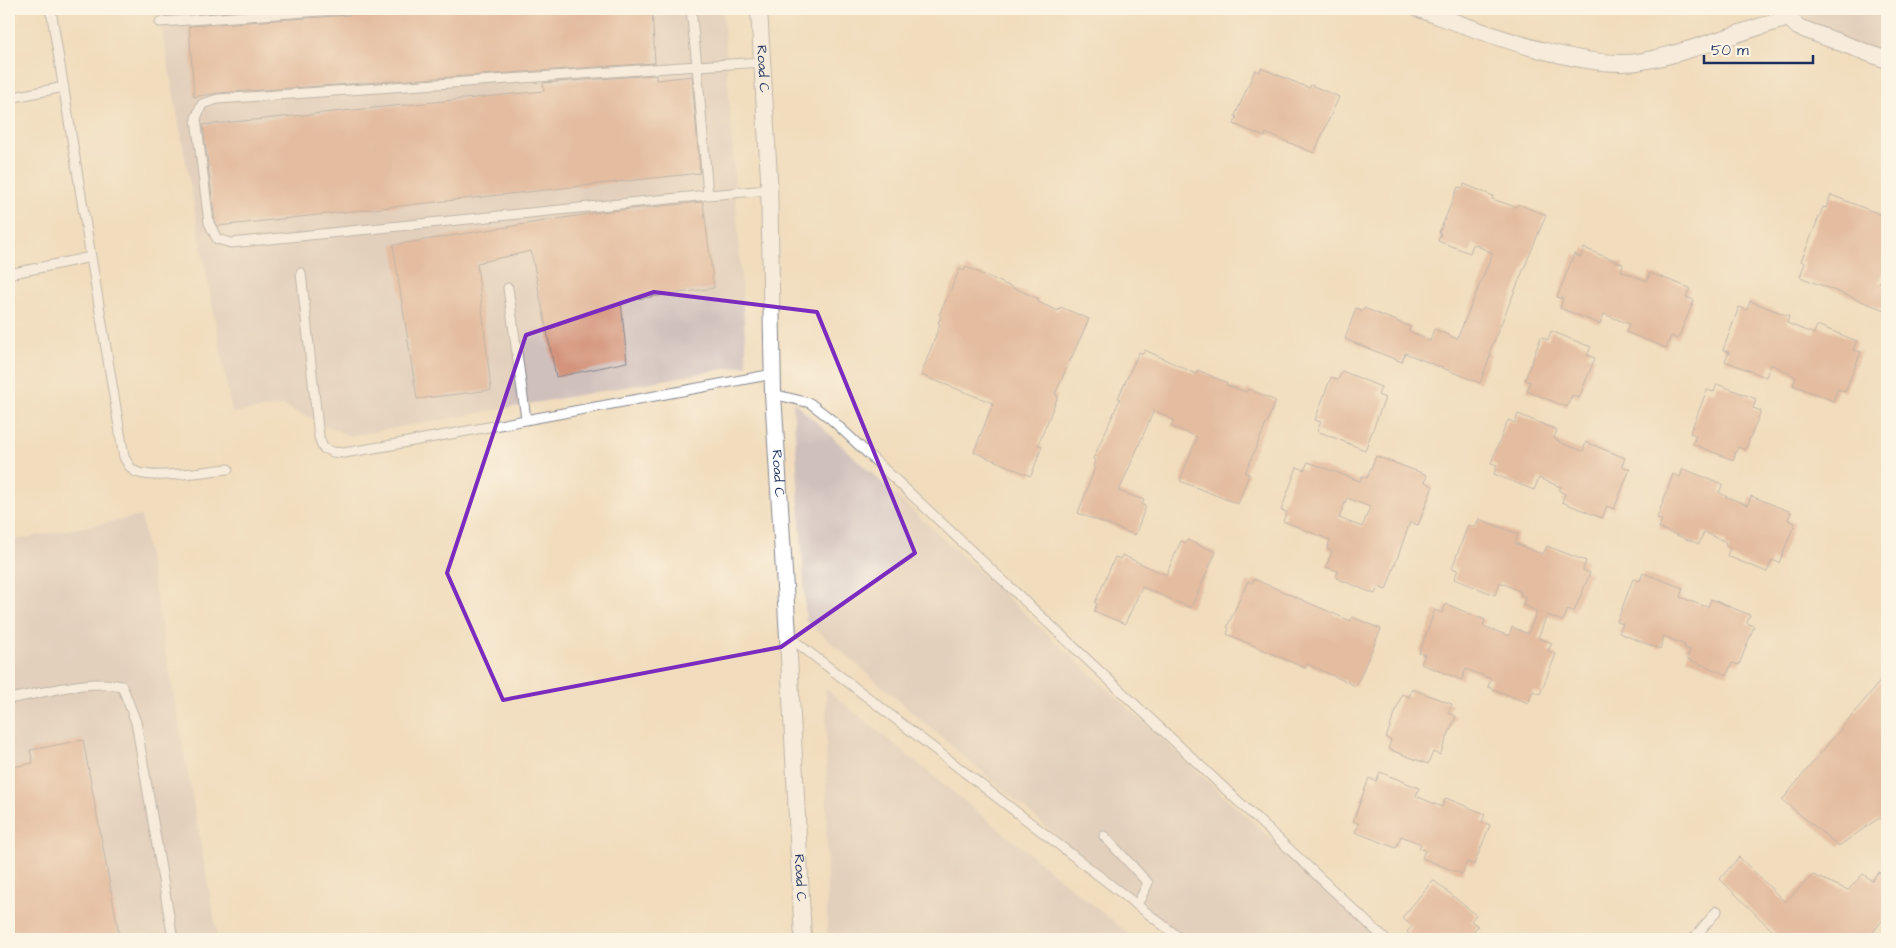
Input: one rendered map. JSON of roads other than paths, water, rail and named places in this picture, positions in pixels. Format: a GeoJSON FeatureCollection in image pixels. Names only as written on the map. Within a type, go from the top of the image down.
{"type":"FeatureCollection","features":[{"type":"Feature","properties":{"kind":"street","name":"Road C"},"geometry":{"type":"LineString","coordinates":[[759,9],[769,190],[773,394],[788,636],[803,939]]}},
{"type":"Feature","properties":{"kind":"street"},"geometry":{"type":"LineString","coordinates":[[1418,9],[1548,52],[1603,62],[1641,62],[1788,13],[1798,28],[1887,60]]}},
{"type":"Feature","properties":{"kind":"lane"},"geometry":{"type":"LineString","coordinates":[[49,9],[52,16],[64,87],[124,457],[130,469],[140,474],[228,469]]}},
{"type":"Feature","properties":{"kind":"lane"},"geometry":{"type":"LineString","coordinates":[[160,22],[350,9]]}},
{"type":"Feature","properties":{"kind":"lane"},"geometry":{"type":"LineString","coordinates":[[691,9],[708,195]]}},
{"type":"Feature","properties":{"kind":"lane"},"geometry":{"type":"LineString","coordinates":[[763,62],[218,99],[202,104],[196,118],[209,223],[217,239],[231,243],[769,190]]}},
{"type":"Feature","properties":{"kind":"lane"},"geometry":{"type":"LineString","coordinates":[[9,98],[64,87]]}},
{"type":"Feature","properties":{"kind":"lane"},"geometry":{"type":"LineString","coordinates":[[9,274],[91,257]]}},
{"type":"Feature","properties":{"kind":"lane"},"geometry":{"type":"LineString","coordinates":[[301,273],[319,437],[323,448],[333,452],[344,453],[773,374]]}},
{"type":"Feature","properties":{"kind":"lane"},"geometry":{"type":"LineString","coordinates":[[508,288],[526,419]]}},
{"type":"Feature","properties":{"kind":"lane"},"geometry":{"type":"LineString","coordinates":[[773,394],[810,403],[832,420],[1386,939]]}},
{"type":"Feature","properties":{"kind":"lane"},"geometry":{"type":"LineString","coordinates":[[788,636],[1181,939]]}},
{"type":"Feature","properties":{"kind":"lane"},"geometry":{"type":"LineString","coordinates":[[9,699],[105,683],[122,686],[136,722],[173,939]]}},
{"type":"Feature","properties":{"kind":"lane"},"geometry":{"type":"LineString","coordinates":[[1104,836],[1148,882],[1137,905]]}},
{"type":"Feature","properties":{"kind":"lane"},"geometry":{"type":"LineString","coordinates":[[1693,939],[1717,911]]}}]}
